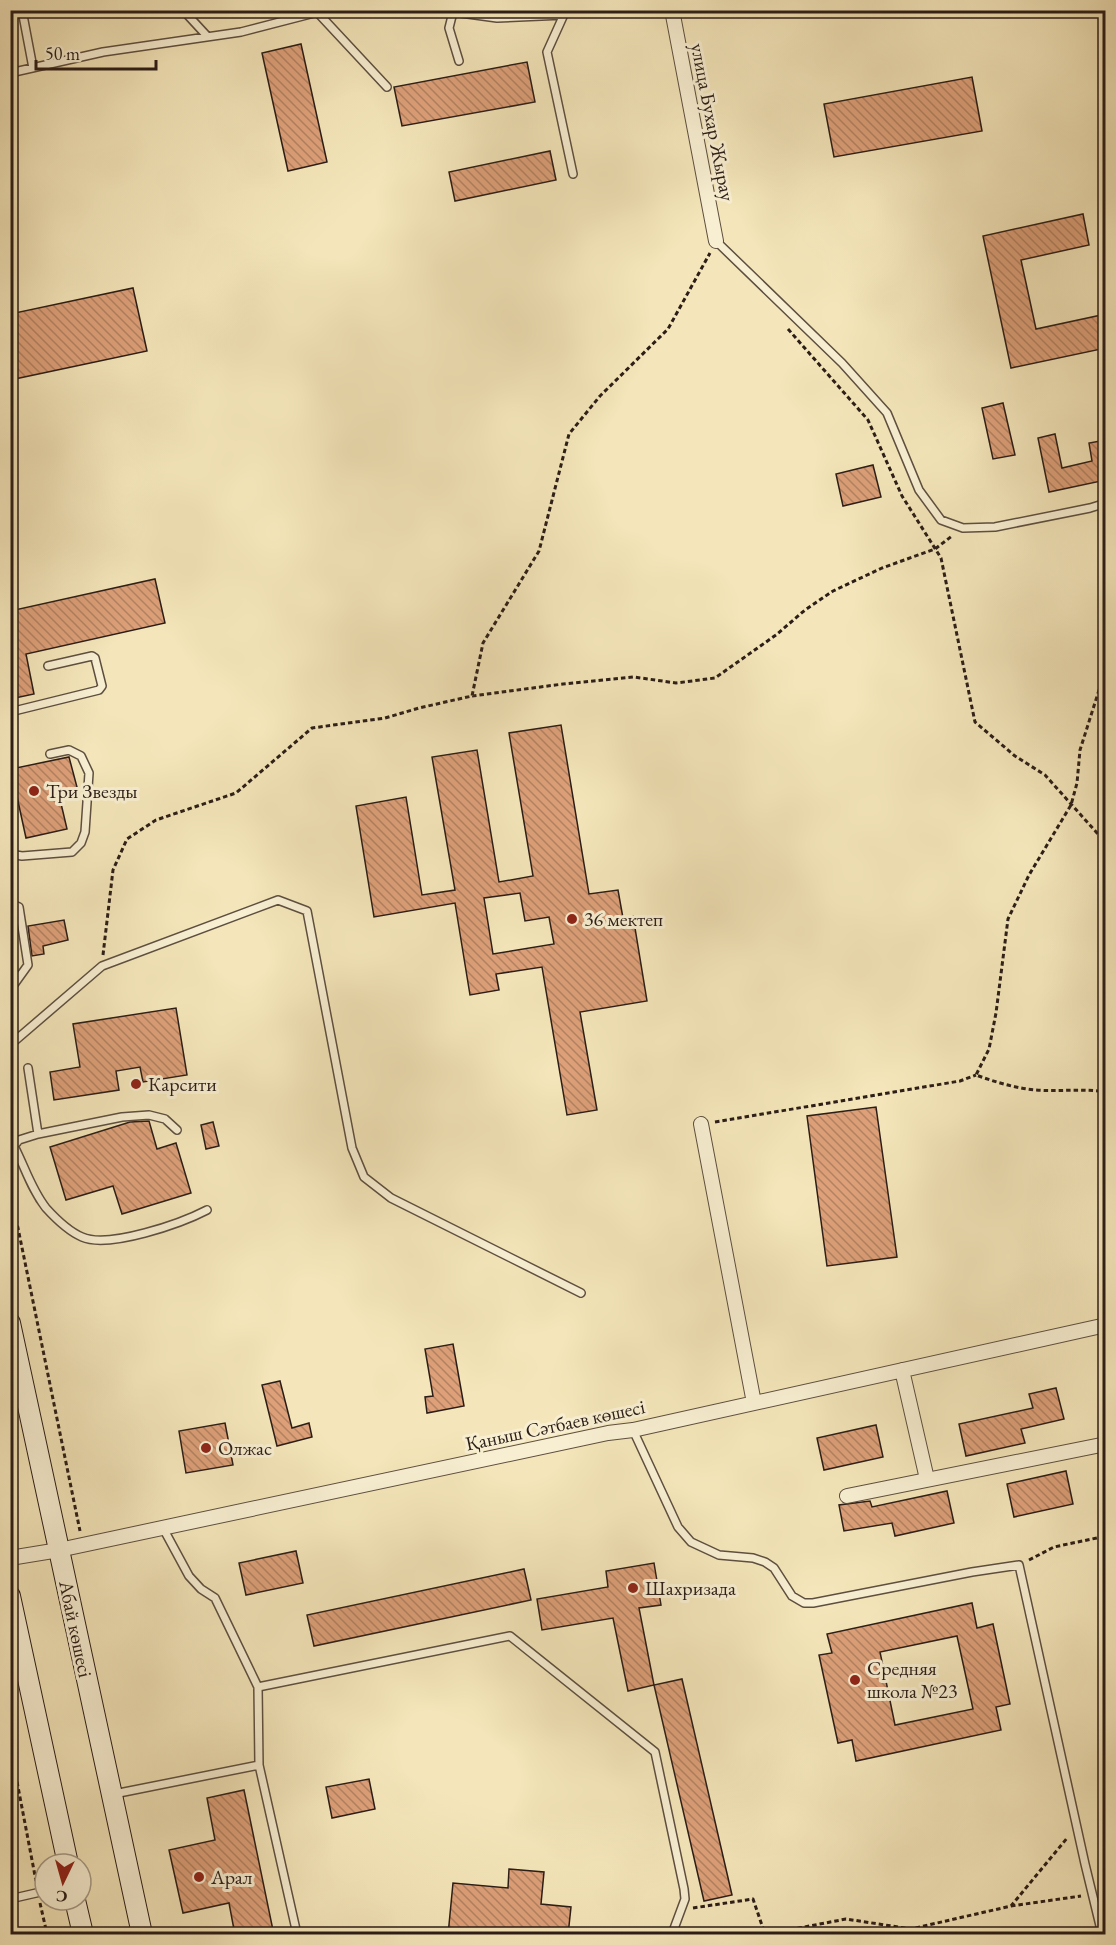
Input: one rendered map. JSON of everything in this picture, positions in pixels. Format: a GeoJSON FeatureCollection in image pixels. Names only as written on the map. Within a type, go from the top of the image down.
{"type":"FeatureCollection","features":[{"type":"Feature","properties":{"kind":"main road","name":"Абай көшесі"},"geometry":{"type":"LineString","coordinates":[[10,1323],[142,1935]]}},
{"type":"Feature","properties":{"kind":"main road"},"geometry":{"type":"LineString","coordinates":[[10,1596],[65,1852]]}},
{"type":"Feature","properties":{"kind":"main road"},"geometry":{"type":"LineString","coordinates":[[78,1912],[83,1935]]}},
{"type":"Feature","properties":{"kind":"street","name":"улица Бухар Жырау"},"geometry":{"type":"LineString","coordinates":[[672,10],[716,242]]}},
{"type":"Feature","properties":{"kind":"street"},"geometry":{"type":"LineString","coordinates":[[701,1124],[754,1403]]}},
{"type":"Feature","properties":{"kind":"street","name":"Қаныш Сәтбаев көшесі"},"geometry":{"type":"LineString","coordinates":[[10,1558],[83,1545],[608,1433],[633,1430],[1106,1325]]}},
{"type":"Feature","properties":{"kind":"street"},"geometry":{"type":"LineString","coordinates":[[902,1370],[927,1479]]}},
{"type":"Feature","properties":{"kind":"street"},"geometry":{"type":"LineString","coordinates":[[847,1496],[1106,1444]]}},
{"type":"Feature","properties":{"kind":"lane"},"geometry":{"type":"LineString","coordinates":[[22,10],[33,68]]}},
{"type":"Feature","properties":{"kind":"lane"},"geometry":{"type":"LineString","coordinates":[[183,10],[207,36]]}},
{"type":"Feature","properties":{"kind":"lane"},"geometry":{"type":"LineString","coordinates":[[459,61],[449,28],[453,11],[497,18],[565,13],[547,52],[573,174]]}},
{"type":"Feature","properties":{"kind":"lane"},"geometry":{"type":"LineString","coordinates":[[10,73],[103,52],[241,32],[322,12],[387,87]]}},
{"type":"Feature","properties":{"kind":"lane"},"geometry":{"type":"LineString","coordinates":[[716,242],[842,363],[887,413],[919,490],[941,520],[963,528],[996,527],[1106,503]]}},
{"type":"Feature","properties":{"kind":"lane"},"geometry":{"type":"LineString","coordinates":[[10,712],[99,690],[102,686],[95,658],[92,656],[48,666]]}},
{"type":"Feature","properties":{"kind":"lane"},"geometry":{"type":"LineString","coordinates":[[10,854],[22,856],[72,852],[81,843],[86,832],[89,773],[81,756],[69,750],[50,754]]}},
{"type":"Feature","properties":{"kind":"lane"},"geometry":{"type":"LineString","coordinates":[[10,1045],[102,966],[278,900],[307,911],[352,1148],[364,1177],[391,1198],[580,1293]]}},
{"type":"Feature","properties":{"kind":"lane"},"geometry":{"type":"LineString","coordinates":[[10,903],[19,907],[28,965],[10,990]]}},
{"type":"Feature","properties":{"kind":"lane"},"geometry":{"type":"LineString","coordinates":[[28,1068],[38,1134]]}},
{"type":"Feature","properties":{"kind":"lane"},"geometry":{"type":"LineString","coordinates":[[177,1130],[165,1119],[149,1115],[38,1134],[19,1140],[12,1145],[46,1208],[63,1226],[84,1238],[103,1240],[134,1236],[193,1218],[207,1210]]}},
{"type":"Feature","properties":{"kind":"lane"},"geometry":{"type":"LineString","coordinates":[[633,1430],[678,1527],[691,1542],[719,1555],[753,1558],[765,1562],[774,1568],[792,1596],[804,1603],[1019,1565],[1092,1894],[1102,1916],[1102,1935]]}},
{"type":"Feature","properties":{"kind":"lane"},"geometry":{"type":"LineString","coordinates":[[163,1528],[189,1576],[201,1589],[215,1598],[258,1687],[260,1765],[297,1935]]}},
{"type":"Feature","properties":{"kind":"lane"},"geometry":{"type":"LineString","coordinates":[[258,1687],[510,1636],[655,1752],[685,1899],[672,1935]]}},
{"type":"Feature","properties":{"kind":"lane"},"geometry":{"type":"LineString","coordinates":[[112,1794],[260,1765]]}},
{"type":"Feature","properties":{"kind":"lane"},"geometry":{"type":"LineString","coordinates":[[10,1899],[33,1894]]}},
{"type":"Feature","properties":{"kind":"path"},"geometry":{"type":"LineString","coordinates":[[472,696],[483,643],[539,551],[569,435],[600,396],[668,329],[716,242]]}},
{"type":"Feature","properties":{"kind":"path"},"geometry":{"type":"LineString","coordinates":[[785,325],[868,420],[902,496],[941,558],[975,722],[1015,756],[1045,775],[1106,843]]}},
{"type":"Feature","properties":{"kind":"path"},"geometry":{"type":"LineString","coordinates":[[102,966],[113,870],[127,839],[156,820],[236,793],[312,728],[385,718],[472,696],[563,684],[634,677],[676,682],[715,678],[833,591],[882,568],[935,549],[963,528]]}},
{"type":"Feature","properties":{"kind":"path"},"geometry":{"type":"LineString","coordinates":[[1106,557],[1106,565]]}},
{"type":"Feature","properties":{"kind":"path"},"geometry":{"type":"LineString","coordinates":[[976,1075],[989,1049],[1008,919],[1029,875],[1071,805],[1077,783],[1080,750],[1106,668]]}},
{"type":"Feature","properties":{"kind":"path"},"geometry":{"type":"LineString","coordinates":[[701,1124],[960,1081],[976,1075],[995,1082],[1034,1090],[1085,1089],[1106,1092]]}},
{"type":"Feature","properties":{"kind":"path"},"geometry":{"type":"LineString","coordinates":[[10,1189],[83,1545]]}},
{"type":"Feature","properties":{"kind":"path"},"geometry":{"type":"LineString","coordinates":[[1019,1565],[1054,1547],[1106,1536]]}},
{"type":"Feature","properties":{"kind":"path"},"geometry":{"type":"LineString","coordinates":[[10,1745],[33,1854]]}},
{"type":"Feature","properties":{"kind":"path"},"geometry":{"type":"LineString","coordinates":[[1011,1906],[1076,1826]]}},
{"type":"Feature","properties":{"kind":"path"},"geometry":{"type":"LineString","coordinates":[[682,1909],[753,1899],[766,1935],[846,1919],[911,1929],[1011,1906],[1092,1894]]}},
{"type":"Feature","properties":{"kind":"path"},"geometry":{"type":"LineString","coordinates":[[44,1912],[47,1935]]}},
{"type":"Feature","properties":{"kind":"building"},"geometry":{"type":"Polygon","coordinates":[[[301,44],[327,162],[288,171],[262,53],[301,44]]]}},
{"type":"Feature","properties":{"kind":"building"},"geometry":{"type":"Polygon","coordinates":[[[527,62],[535,102],[402,126],[394,87],[527,62]]]}},
{"type":"Feature","properties":{"kind":"building"},"geometry":{"type":"Polygon","coordinates":[[[972,77],[982,131],[834,157],[824,104],[972,77]]]}},
{"type":"Feature","properties":{"kind":"building"},"geometry":{"type":"Polygon","coordinates":[[[550,151],[556,180],[455,201],[449,172],[550,151]]]}},
{"type":"Feature","properties":{"kind":"building"},"geometry":{"type":"Polygon","coordinates":[[[1083,214],[1089,245],[1021,260],[1036,329],[1106,314],[1106,348],[1011,368],[983,236],[1083,214]]]}},
{"type":"Feature","properties":{"kind":"building"},"geometry":{"type":"Polygon","coordinates":[[[133,288],[147,351],[10,380],[10,314],[133,288]]]}},
{"type":"Feature","properties":{"kind":"building"},"geometry":{"type":"Polygon","coordinates":[[[1003,403],[1015,455],[993,459],[982,408],[1003,403]]]}},
{"type":"Feature","properties":{"kind":"building"},"geometry":{"type":"Polygon","coordinates":[[[1055,434],[1062,468],[1092,461],[1089,443],[1106,440],[1106,480],[1049,492],[1038,438],[1055,434]]]}},
{"type":"Feature","properties":{"kind":"building"},"geometry":{"type":"Polygon","coordinates":[[[873,465],[881,497],[843,506],[836,474],[873,465]]]}},
{"type":"Feature","properties":{"kind":"building"},"geometry":{"type":"Polygon","coordinates":[[[155,579],[165,623],[26,654],[34,694],[10,699],[10,611],[155,579]]]}},
{"type":"Feature","properties":{"kind":"building","name":"36 мектеп"},"geometry":{"type":"Polygon","coordinates":[[[561,725],[589,894],[618,890],[623,918],[633,916],[647,1001],[580,1012],[597,1110],[567,1115],[542,967],[496,974],[499,990],[470,995],[455,903],[374,917],[356,806],[406,797],[422,895],[455,890],[432,757],[477,750],[499,882],[533,876],[509,733],[561,725]],[[520,893],[484,898],[493,954],[554,944],[549,917],[525,921],[520,893]]]}},
{"type":"Feature","properties":{"kind":"building"},"geometry":{"type":"Polygon","coordinates":[[[69,757],[78,791],[59,795],[67,829],[26,838],[11,769],[69,757]]]}},
{"type":"Feature","properties":{"kind":"building"},"geometry":{"type":"Polygon","coordinates":[[[64,920],[68,940],[43,946],[44,954],[32,956],[28,926],[64,920]]]}},
{"type":"Feature","properties":{"kind":"building"},"geometry":{"type":"Polygon","coordinates":[[[176,1008],[187,1075],[143,1082],[140,1067],[116,1071],[119,1090],[54,1100],[50,1072],[80,1067],[73,1024],[176,1008]]]}},
{"type":"Feature","properties":{"kind":"building"},"geometry":{"type":"Polygon","coordinates":[[[876,1107],[897,1257],[827,1266],[807,1116],[876,1107]]]}},
{"type":"Feature","properties":{"kind":"building"},"geometry":{"type":"Polygon","coordinates":[[[149,1121],[157,1149],[176,1143],[191,1193],[122,1214],[113,1186],[66,1200],[50,1147],[130,1122],[149,1121]]]}},
{"type":"Feature","properties":{"kind":"building"},"geometry":{"type":"Polygon","coordinates":[[[213,1122],[219,1146],[206,1149],[201,1125],[213,1122]]]}},
{"type":"Feature","properties":{"kind":"building"},"geometry":{"type":"Polygon","coordinates":[[[453,1344],[464,1406],[427,1413],[425,1397],[433,1396],[425,1349],[453,1344]]]}},
{"type":"Feature","properties":{"kind":"building"},"geometry":{"type":"Polygon","coordinates":[[[280,1381],[292,1428],[309,1423],[312,1437],[277,1446],[262,1385],[280,1381]]]}},
{"type":"Feature","properties":{"kind":"building"},"geometry":{"type":"Polygon","coordinates":[[[1056,1388],[1064,1419],[1021,1429],[1025,1443],[966,1456],[959,1424],[1033,1408],[1029,1394],[1056,1388]]]}},
{"type":"Feature","properties":{"kind":"building","name":"Олжас"},"geometry":{"type":"Polygon","coordinates":[[[225,1423],[233,1465],[186,1473],[179,1431],[225,1423]]]}},
{"type":"Feature","properties":{"kind":"building"},"geometry":{"type":"Polygon","coordinates":[[[876,1425],[883,1457],[824,1470],[817,1438],[876,1425]]]}},
{"type":"Feature","properties":{"kind":"building"},"geometry":{"type":"Polygon","coordinates":[[[1066,1471],[1073,1504],[1014,1517],[1007,1484],[1066,1471]]]}},
{"type":"Feature","properties":{"kind":"building"},"geometry":{"type":"Polygon","coordinates":[[[947,1491],[954,1523],[895,1536],[892,1523],[844,1531],[839,1505],[870,1501],[872,1507],[947,1491]]]}},
{"type":"Feature","properties":{"kind":"building"},"geometry":{"type":"Polygon","coordinates":[[[296,1551],[303,1583],[246,1595],[239,1563],[296,1551]]]}},
{"type":"Feature","properties":{"kind":"building"},"geometry":{"type":"Polygon","coordinates":[[[654,1563],[661,1605],[639,1608],[654,1685],[628,1691],[613,1618],[542,1630],[537,1599],[608,1587],[606,1571],[654,1563]]]}},
{"type":"Feature","properties":{"kind":"building"},"geometry":{"type":"Polygon","coordinates":[[[524,1569],[531,1600],[314,1646],[307,1615],[524,1569]]]}},
{"type":"Feature","properties":{"kind":"building","name":"Средняя школа №23"},"geometry":{"type":"Polygon","coordinates":[[[972,1603],[977,1628],[993,1624],[1010,1704],[996,1707],[1001,1730],[856,1761],[852,1740],[838,1743],[819,1655],[832,1653],[827,1634],[972,1603]],[[957,1636],[880,1652],[895,1725],[973,1709],[957,1636]]]}},
{"type":"Feature","properties":{"kind":"building"},"geometry":{"type":"Polygon","coordinates":[[[682,1679],[732,1895],[704,1901],[654,1685],[682,1679]]]}},
{"type":"Feature","properties":{"kind":"building"},"geometry":{"type":"Polygon","coordinates":[[[369,1779],[375,1809],[332,1818],[326,1787],[369,1779]]]}},
{"type":"Feature","properties":{"kind":"building"},"geometry":{"type":"Polygon","coordinates":[[[244,1790],[274,1935],[235,1935],[229,1903],[183,1913],[169,1850],[215,1840],[207,1798],[244,1790]]]}},
{"type":"Feature","properties":{"kind":"building"},"geometry":{"type":"Polygon","coordinates":[[[509,1869],[544,1872],[541,1904],[571,1907],[568,1935],[448,1935],[453,1883],[508,1888],[509,1869]]]}},
{"type":"Feature","properties":{"kind":"place","name":"Три Звезды"},"geometry":{"type":"Point","coordinates":[34,791]}},
{"type":"Feature","properties":{"kind":"place","name":"36 мектеп"},"geometry":{"type":"Point","coordinates":[572,919]}},
{"type":"Feature","properties":{"kind":"place","name":"Карсити"},"geometry":{"type":"Point","coordinates":[136,1084]}},
{"type":"Feature","properties":{"kind":"place","name":"Олжас"},"geometry":{"type":"Point","coordinates":[206,1448]}},
{"type":"Feature","properties":{"kind":"place","name":"Шахризада"},"geometry":{"type":"Point","coordinates":[633,1588]}},
{"type":"Feature","properties":{"kind":"place","name":"Средняя школа №23"},"geometry":{"type":"Point","coordinates":[855,1680]}},
{"type":"Feature","properties":{"kind":"place","name":"Арал"},"geometry":{"type":"Point","coordinates":[199,1877]}}]}
